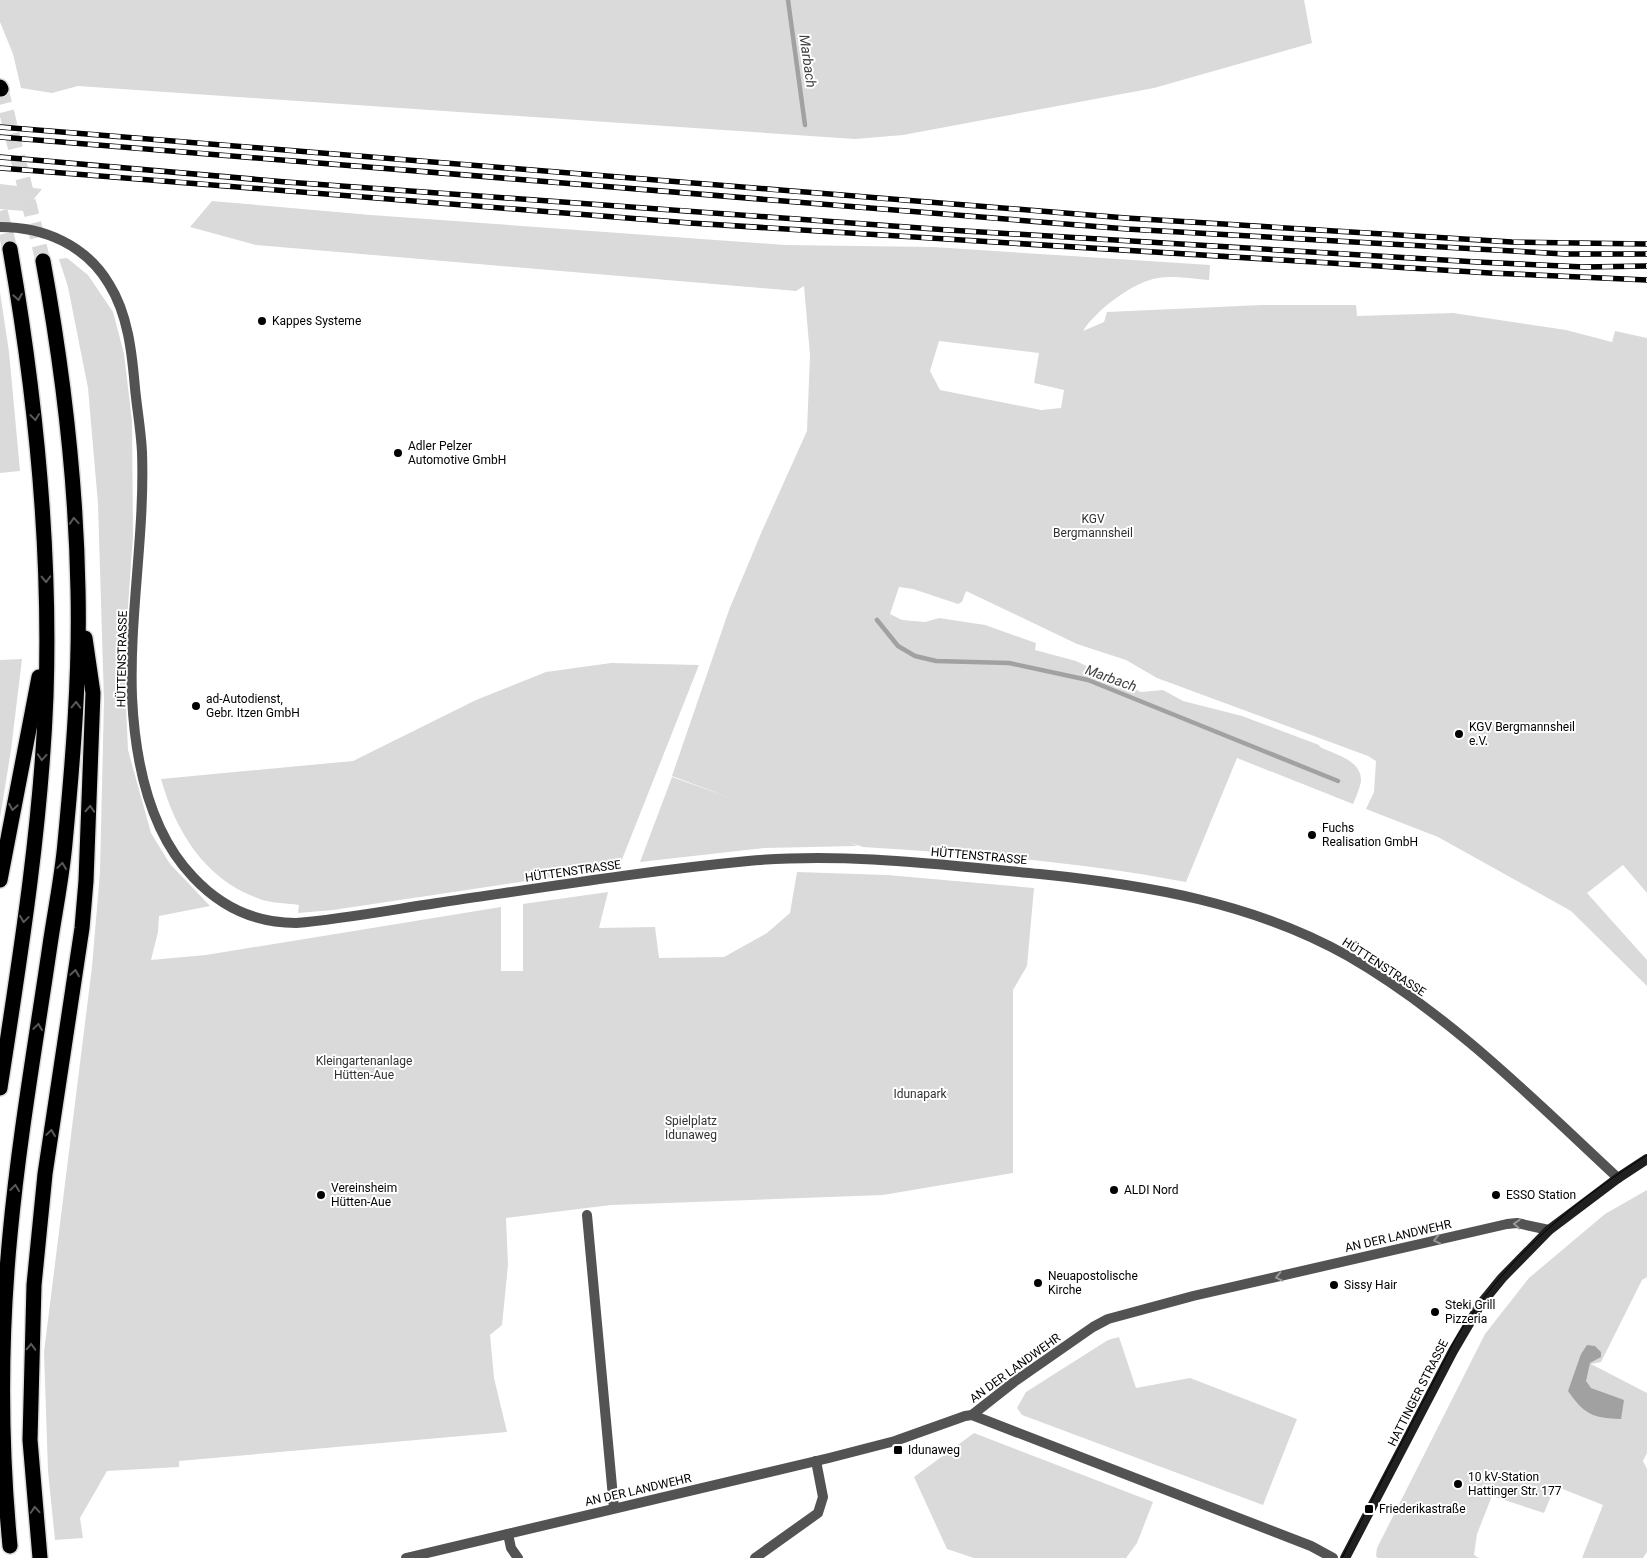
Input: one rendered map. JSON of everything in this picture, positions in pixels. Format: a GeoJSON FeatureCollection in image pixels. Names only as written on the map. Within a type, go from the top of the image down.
{"type":"FeatureCollection","features":[{"type":"Feature","properties":{"kind":"highway"},"geometry":{"type":"LineString","coordinates":[[0,1088],[38,811],[47,639],[43,506],[36,426],[25,339],[10,249]]}},
{"type":"Feature","properties":{"kind":"highway"},"geometry":{"type":"LineString","coordinates":[[37,1555],[30,1440],[34,1285],[58,1080],[82,928],[92,781],[93,693],[78,587],[68,426],[58,342],[43,261]]}},
{"type":"Feature","properties":{"kind":"highway"},"geometry":{"type":"LineString","coordinates":[[10,1546],[1,1441],[3,1352],[10,1236],[20,1148],[65,848],[76,707],[78,587]]}},
{"type":"Feature","properties":{"kind":"highway"},"geometry":{"type":"LineString","coordinates":[[0,880],[47,639]]}},
{"type":"Feature","properties":{"kind":"main road","name":"HATTINGER STRASSE"},"geometry":{"type":"LineString","coordinates":[[1345,1558],[1452,1352],[1476,1312],[1502,1278],[1549,1230],[1618,1178],[1647,1159]]}},
{"type":"Feature","properties":{"kind":"street","name":"HÜTTENSTRASSE"},"geometry":{"type":"LineString","coordinates":[[0,227],[24,228],[50,234],[78,250],[93,263],[110,284],[121,312],[129,339],[142,453],[132,698],[138,751],[147,792],[158,826],[182,865],[208,894],[220,902],[268,921],[296,923],[622,876],[750,861],[811,858],[890,861],[975,868],[1144,886],[1204,900],[1262,918],[1319,941],[1350,957],[1412,999],[1470,1043],[1618,1178]]}},
{"type":"Feature","properties":{"kind":"street"},"geometry":{"type":"LineString","coordinates":[[587,1215],[614,1508]]}},
{"type":"Feature","properties":{"kind":"street","name":"AN DER LANDWEHR"},"geometry":{"type":"LineString","coordinates":[[406,1558],[816,1461],[895,1441],[972,1415],[1014,1382],[1108,1319],[1193,1296],[1507,1224],[1517,1223],[1549,1230]]}},
{"type":"Feature","properties":{"kind":"street"},"geometry":{"type":"LineString","coordinates":[[972,1415],[1311,1546],[1332,1558]]}},
{"type":"Feature","properties":{"kind":"street"},"geometry":{"type":"LineString","coordinates":[[755,1558],[818,1513],[823,1497],[816,1461]]}},
{"type":"Feature","properties":{"kind":"street"},"geometry":{"type":"LineString","coordinates":[[508,1534],[511,1548],[518,1558]]}},
{"type":"Feature","properties":{"kind":"green space"},"geometry":{"type":"Polygon","coordinates":[[[0,0],[1304,0],[1312,43],[1154,88],[903,135],[855,139],[78,86],[52,93],[21,88],[13,54],[0,22],[0,0]]]}},
{"type":"Feature","properties":{"kind":"green space"},"geometry":{"type":"Polygon","coordinates":[[[0,184],[42,189],[24,211],[0,209],[0,184]]]}},
{"type":"Feature","properties":{"kind":"green space","name":"KGV Bergmannsheil"},"geometry":{"type":"Polygon","coordinates":[[[212,201],[371,215],[785,245],[933,247],[1210,265],[1209,280],[1164,277],[1138,285],[1106,306],[1083,331],[1104,322],[1107,312],[1262,305],[1356,305],[1357,316],[1453,313],[1566,330],[1612,342],[1615,331],[1647,338],[1647,893],[1623,865],[1587,893],[1647,960],[1647,986],[1571,911],[1438,837],[1366,809],[1374,792],[1376,761],[1368,756],[1157,678],[1126,660],[1077,644],[966,591],[962,602],[958,604],[913,589],[899,587],[890,614],[902,620],[925,622],[939,618],[985,625],[1036,643],[1035,650],[1076,661],[1141,692],[1163,690],[1183,701],[1242,716],[1319,745],[1346,759],[1357,768],[1361,781],[1353,804],[1237,758],[1186,882],[1065,864],[863,847],[849,842],[858,846],[764,848],[640,862],[672,777],[728,797],[672,776],[729,610],[807,431],[810,355],[804,286],[796,291],[256,245],[190,227],[212,201]],[[939,341],[930,371],[940,390],[1041,410],[1061,408],[1064,390],[1034,383],[1039,353],[939,341]]]}},
{"type":"Feature","properties":{"kind":"green space"},"geometry":{"type":"Polygon","coordinates":[[[67,258],[88,275],[113,312],[124,354],[132,421],[133,536],[124,663],[128,750],[151,833],[170,864],[210,906],[159,916],[158,932],[151,960],[206,955],[501,907],[501,971],[523,971],[523,904],[608,892],[599,928],[655,927],[659,958],[724,957],[767,933],[790,913],[797,872],[887,875],[1034,888],[1027,966],[1013,990],[1013,1173],[883,1195],[611,1205],[506,1218],[508,1265],[502,1325],[490,1335],[494,1378],[507,1432],[179,1461],[179,1467],[107,1471],[80,1518],[83,1538],[55,1540],[48,1471],[44,1352],[92,967],[100,872],[104,701],[98,504],[88,388],[68,287],[59,259],[67,258]]]}},
{"type":"Feature","properties":{"kind":"green space"},"geometry":{"type":"Polygon","coordinates":[[[0,292],[9,352],[20,471],[0,473],[0,292]]]}},
{"type":"Feature","properties":{"kind":"green space"},"geometry":{"type":"Polygon","coordinates":[[[22,659],[11,750],[0,818],[0,660],[22,659]]]}},
{"type":"Feature","properties":{"kind":"green space"},"geometry":{"type":"Polygon","coordinates":[[[611,663],[699,665],[619,867],[333,910],[298,913],[299,905],[257,898],[238,889],[207,866],[184,835],[167,799],[161,779],[353,761],[476,700],[546,672],[611,663]]]}},
{"type":"Feature","properties":{"kind":"green space"},"geometry":{"type":"Polygon","coordinates":[[[1647,1190],[1647,1277],[1642,1280],[1601,1362],[1591,1364],[1647,1393],[1647,1453],[1643,1461],[1647,1469],[1647,1552],[1643,1558],[1582,1558],[1603,1505],[1555,1486],[1544,1513],[1492,1496],[1477,1534],[1474,1555],[1479,1558],[1378,1558],[1376,1556],[1377,1548],[1485,1334],[1529,1278],[1605,1214],[1647,1190]]]}},
{"type":"Feature","properties":{"kind":"green space"},"geometry":{"type":"Polygon","coordinates":[[[1119,1337],[1136,1388],[1190,1378],[1297,1419],[1263,1505],[1022,1415],[1017,1408],[1026,1392],[1108,1340],[1119,1337]]]}},
{"type":"Feature","properties":{"kind":"green space"},"geometry":{"type":"Polygon","coordinates":[[[974,1433],[1153,1502],[1137,1543],[1126,1558],[974,1558],[947,1549],[914,1477],[974,1433]]]}},
{"type":"Feature","properties":{"kind":"shaded area"},"geometry":{"type":"Polygon","coordinates":[[[1587,1345],[1595,1346],[1601,1352],[1601,1357],[1590,1363],[1586,1381],[1591,1388],[1624,1400],[1621,1419],[1596,1416],[1584,1410],[1568,1391],[1581,1354],[1587,1345]]]}},
{"type":"Feature","properties":{"kind":"waterway","name":"Marbach"},"geometry":{"type":"LineString","coordinates":[[788,0],[805,125]]}},
{"type":"Feature","properties":{"kind":"waterway","name":"Marbach"},"geometry":{"type":"LineString","coordinates":[[877,620],[898,646],[915,656],[936,661],[1009,663],[1088,680],[1338,781]]}},
{"type":"Feature","properties":{"kind":"tunnel"},"geometry":{"type":"LineString","coordinates":[[1,89],[43,261]]}},
{"type":"Feature","properties":{"kind":"tunnel"},"geometry":{"type":"LineString","coordinates":[[0,211],[10,249]]}},
{"type":"Feature","properties":{"kind":"tram line"},"geometry":{"type":"LineString","coordinates":[[1342,1558],[1456,1338],[1475,1309],[1518,1258],[1541,1235],[1591,1193],[1647,1155]]}},
{"type":"Feature","properties":{"kind":"railway"},"geometry":{"type":"LineString","coordinates":[[0,127],[1126,218],[1512,242],[1647,244]]}},
{"type":"Feature","properties":{"kind":"railway"},"geometry":{"type":"LineString","coordinates":[[0,137],[1127,229],[1565,254],[1647,254]]}},
{"type":"Feature","properties":{"kind":"railway"},"geometry":{"type":"LineString","coordinates":[[0,157],[286,182],[948,230],[1477,262],[1584,267],[1647,266]]}},
{"type":"Feature","properties":{"kind":"railway"},"geometry":{"type":"LineString","coordinates":[[0,168],[690,223],[1490,273],[1647,280]]}},
{"type":"Feature","properties":{"kind":"place","name":"Kappes Systeme"},"geometry":{"type":"Point","coordinates":[262,321]}},
{"type":"Feature","properties":{"kind":"place","name":"Adler Pelzer Automotive GmbH"},"geometry":{"type":"Point","coordinates":[398,453]}},
{"type":"Feature","properties":{"kind":"place","name":"ad-Autodienst, Gebr. Itzen GmbH"},"geometry":{"type":"Point","coordinates":[196,706]}},
{"type":"Feature","properties":{"kind":"place","name":"KGV Bergmannsheil e.V."},"geometry":{"type":"Point","coordinates":[1459,734]}},
{"type":"Feature","properties":{"kind":"place","name":"Fuchs Realisation GmbH"},"geometry":{"type":"Point","coordinates":[1312,835]}},
{"type":"Feature","properties":{"kind":"place","name":"ALDI Nord"},"geometry":{"type":"Point","coordinates":[1114,1190]}},
{"type":"Feature","properties":{"kind":"place","name":"Vereinsheim Hütten-Aue"},"geometry":{"type":"Point","coordinates":[321,1195]}},
{"type":"Feature","properties":{"kind":"place","name":"ESSO Station"},"geometry":{"type":"Point","coordinates":[1496,1195]}},
{"type":"Feature","properties":{"kind":"place","name":"Neuapostolische Kirche"},"geometry":{"type":"Point","coordinates":[1038,1283]}},
{"type":"Feature","properties":{"kind":"place","name":"Sissy Hair"},"geometry":{"type":"Point","coordinates":[1334,1285]}},
{"type":"Feature","properties":{"kind":"place","name":"Steki Grill Pizzeria"},"geometry":{"type":"Point","coordinates":[1435,1312]}},
{"type":"Feature","properties":{"kind":"place","name":"Idunaweg"},"geometry":{"type":"Point","coordinates":[898,1450]}},
{"type":"Feature","properties":{"kind":"place","name":"10 kV-Station Hattinger Str. 177"},"geometry":{"type":"Point","coordinates":[1458,1484]}},
{"type":"Feature","properties":{"kind":"place","name":"Friederikastraße"},"geometry":{"type":"Point","coordinates":[1369,1509]}},
{"type":"Feature","properties":{"kind":"park label","name":"Kleingartenanlage Hütten-Aue"},"geometry":{"type":"Point","coordinates":[364,1068]}},
{"type":"Feature","properties":{"kind":"park label","name":"Idunapark"},"geometry":{"type":"Point","coordinates":[920,1094]}},
{"type":"Feature","properties":{"kind":"park label","name":"Spielplatz Idunaweg"},"geometry":{"type":"Point","coordinates":[691,1128]}}]}
